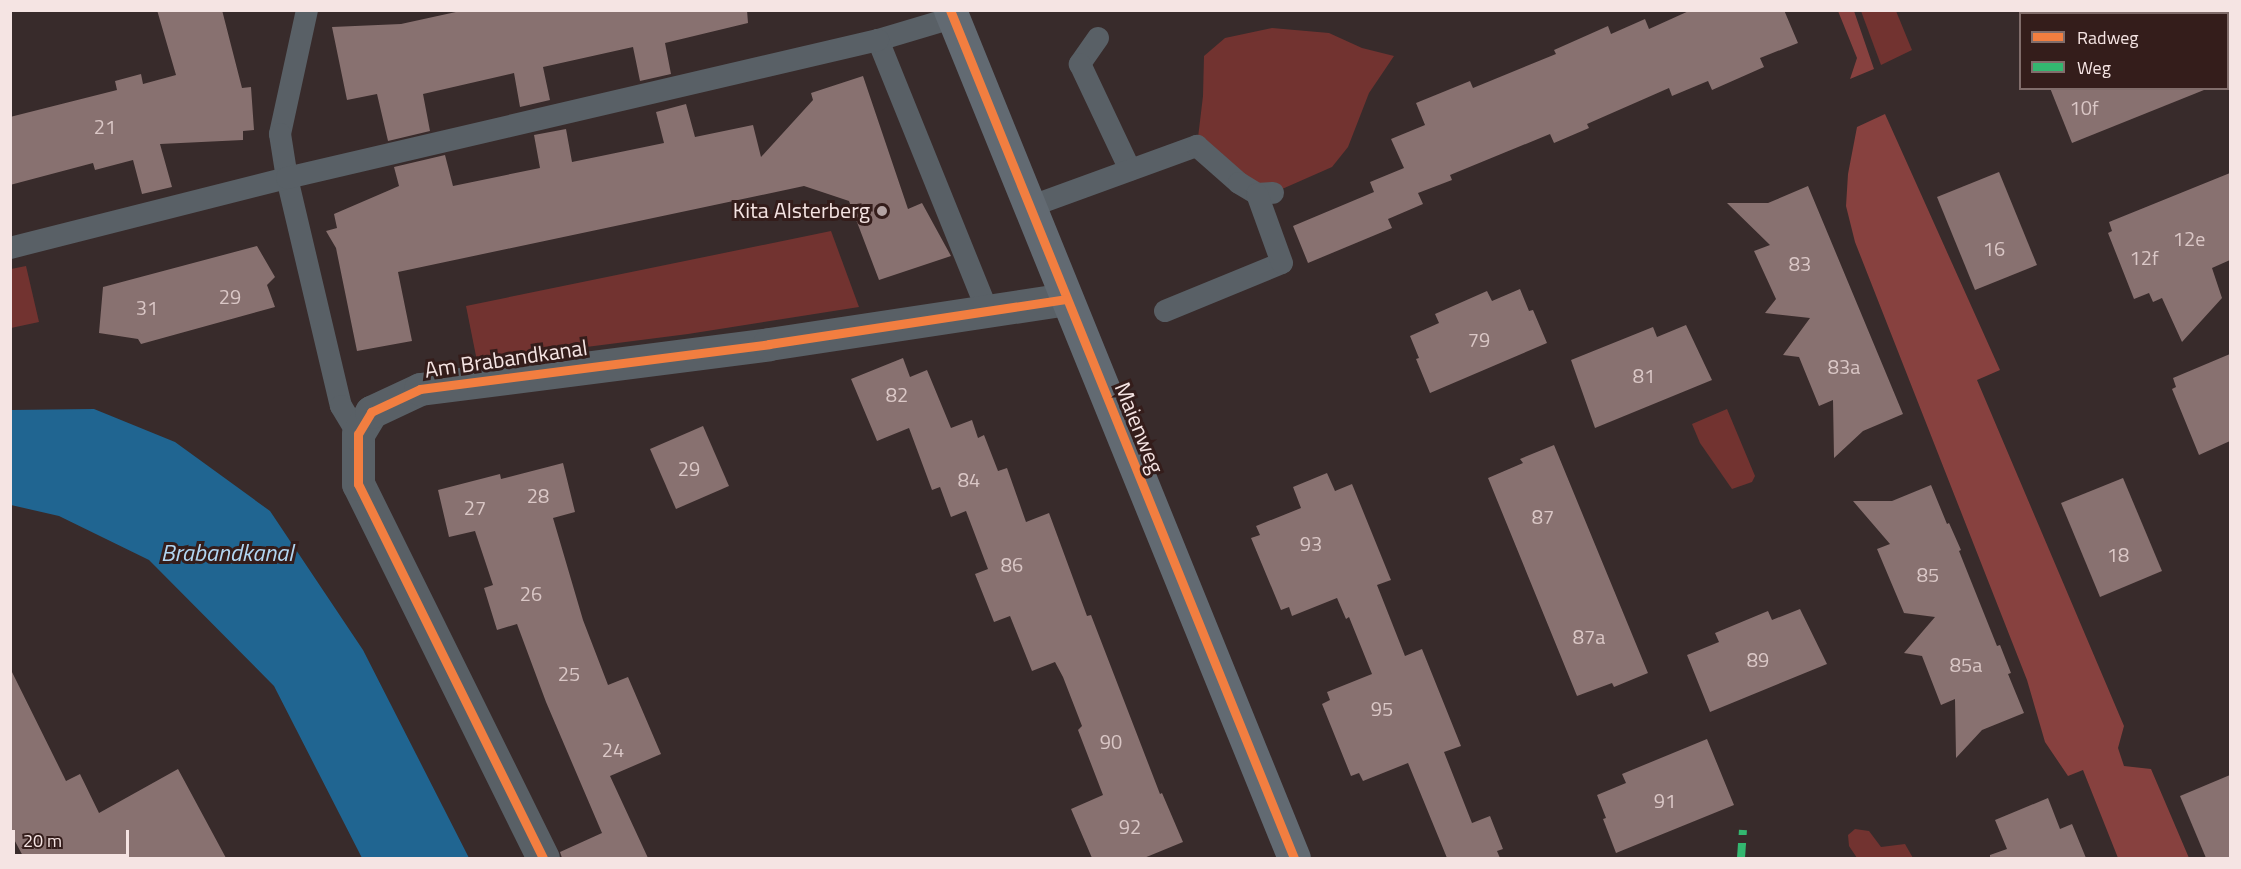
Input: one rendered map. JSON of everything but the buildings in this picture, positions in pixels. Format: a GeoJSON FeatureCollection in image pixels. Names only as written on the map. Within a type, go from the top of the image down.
{"type":"FeatureCollection","features":[{"type":"Feature","properties":{"kind":"street","name":"Maienweg"},"geometry":{"type":"LineString","coordinates":[[951,14],[1294,858]]}},
{"type":"Feature","properties":{"kind":"street","name":"Am Brabandkanal"},"geometry":{"type":"LineString","coordinates":[[358,434],[371,412],[420,389],[988,312],[1066,299]]}},
{"type":"Feature","properties":{"kind":"street"},"geometry":{"type":"LineString","coordinates":[[358,434],[358,484],[543,858]]}},
{"type":"Feature","properties":{"kind":"lane"},"geometry":{"type":"LineString","coordinates":[[307,10],[280,134],[287,178],[340,406],[358,434]]}},
{"type":"Feature","properties":{"kind":"lane"},"geometry":{"type":"LineString","coordinates":[[10,248],[287,178],[878,40],[951,14]]}},
{"type":"Feature","properties":{"kind":"lane"},"geometry":{"type":"LineString","coordinates":[[1098,38],[1080,64],[1130,170]]}},
{"type":"Feature","properties":{"kind":"lane"},"geometry":{"type":"LineString","coordinates":[[878,40],[988,312]]}},
{"type":"Feature","properties":{"kind":"lane"},"geometry":{"type":"LineString","coordinates":[[1029,207],[1197,146],[1239,183],[1265,194],[1282,263],[1165,311]]}},
{"type":"Feature","properties":{"kind":"shaded area"},"geometry":{"type":"Polygon","coordinates":[[[1838,11],[1854,11],[1874,69],[1850,79],[1857,58],[1838,11]]]}},
{"type":"Feature","properties":{"kind":"shaded area"},"geometry":{"type":"Polygon","coordinates":[[[1861,11],[1896,11],[1912,50],[1881,65],[1861,11]]]}},
{"type":"Feature","properties":{"kind":"shaded area"},"geometry":{"type":"Polygon","coordinates":[[[1272,28],[1329,33],[1362,48],[1394,56],[1369,93],[1348,147],[1332,167],[1273,193],[1197,146],[1203,96],[1204,56],[1225,38],[1272,28]]]}},
{"type":"Feature","properties":{"kind":"shaded area"},"geometry":{"type":"Polygon","coordinates":[[[1885,114],[2000,370],[1977,380],[2124,726],[2118,748],[2124,766],[2151,769],[2189,858],[2118,858],[2083,770],[2068,776],[2045,742],[2027,680],[1855,242],[1846,206],[1848,174],[1857,127],[1885,114]]]}},
{"type":"Feature","properties":{"kind":"shaded area"},"geometry":{"type":"Polygon","coordinates":[[[831,231],[859,307],[688,334],[477,361],[466,306],[831,231]]]}},
{"type":"Feature","properties":{"kind":"shaded area"},"geometry":{"type":"Polygon","coordinates":[[[26,266],[39,322],[11,328],[11,269],[26,266]]]}},
{"type":"Feature","properties":{"kind":"shaded area"},"geometry":{"type":"Polygon","coordinates":[[[1727,409],[1755,476],[1752,482],[1732,489],[1700,443],[1692,424],[1727,409]]]}},
{"type":"Feature","properties":{"kind":"shaded area"},"geometry":{"type":"Polygon","coordinates":[[[1855,829],[1869,831],[1881,847],[1905,844],[1913,858],[1857,858],[1849,846],[1848,835],[1855,829]]]}},
{"type":"Feature","properties":{"kind":"water","name":"Brabandkanal"},"geometry":{"type":"Polygon","coordinates":[[[94,409],[175,442],[270,511],[363,650],[469,858],[362,858],[274,686],[149,560],[59,516],[11,505],[11,410],[94,409]]]}},
{"type":"Feature","properties":{"kind":"marked path"},"geometry":{"type":"LineString","coordinates":[[1741,858],[1743,830]]}},
{"type":"Feature","properties":{"kind":"cycle path"},"geometry":{"type":"LineString","coordinates":[[950,10],[1294,858]]}},
{"type":"Feature","properties":{"kind":"cycle path"},"geometry":{"type":"LineString","coordinates":[[543,858],[358,484],[358,434],[371,412],[420,389],[769,344],[1066,299]]}},
{"type":"Feature","properties":{"kind":"place","name":"Kita Alsterberg"},"geometry":{"type":"Point","coordinates":[882,211]}}]}
